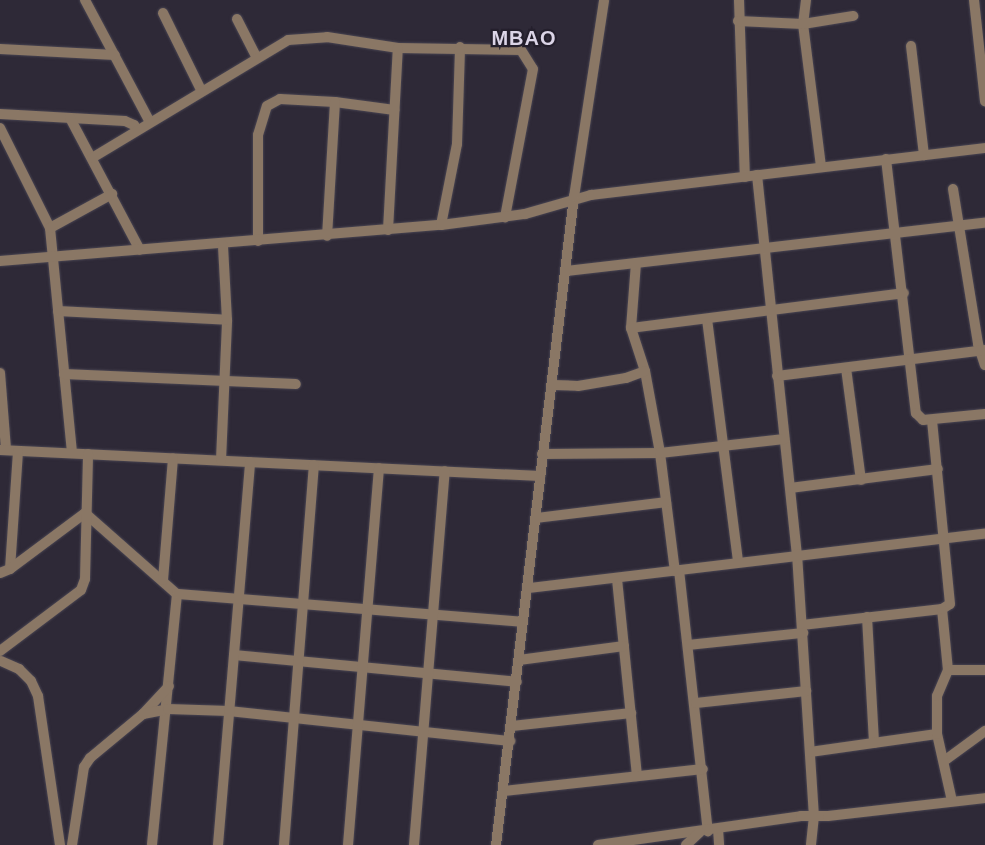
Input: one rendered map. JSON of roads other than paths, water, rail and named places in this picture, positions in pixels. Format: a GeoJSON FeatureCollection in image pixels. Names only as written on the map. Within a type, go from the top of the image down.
{"type":"FeatureCollection","features":[{"type":"Feature","properties":{"kind":"street"},"geometry":{"type":"LineString","coordinates":[[85,0],[150,122]]}},
{"type":"Feature","properties":{"kind":"street"},"geometry":{"type":"LineString","coordinates":[[496,845],[520,660],[523,622],[529,588],[542,454],[553,385],[574,197],[604,0]]}},
{"type":"Feature","properties":{"kind":"street"},"geometry":{"type":"LineString","coordinates":[[739,0],[738,21],[746,177]]}},
{"type":"Feature","properties":{"kind":"street"},"geometry":{"type":"LineString","coordinates":[[806,0],[804,24],[821,167]]}},
{"type":"Feature","properties":{"kind":"street"},"geometry":{"type":"LineString","coordinates":[[974,0],[983,64],[985,101]]}},
{"type":"Feature","properties":{"kind":"street"},"geometry":{"type":"LineString","coordinates":[[163,13],[201,90]]}},
{"type":"Feature","properties":{"kind":"street"},"geometry":{"type":"LineString","coordinates":[[738,21],[804,24],[854,16]]}},
{"type":"Feature","properties":{"kind":"street"},"geometry":{"type":"LineString","coordinates":[[237,19],[257,58]]}},
{"type":"Feature","properties":{"kind":"street"},"geometry":{"type":"LineString","coordinates":[[92,158],[201,90],[288,40],[326,37],[398,48],[460,47],[522,50],[533,69],[505,217]]}},
{"type":"Feature","properties":{"kind":"street"},"geometry":{"type":"LineString","coordinates":[[911,46],[924,155]]}},
{"type":"Feature","properties":{"kind":"street"},"geometry":{"type":"LineString","coordinates":[[441,226],[457,144],[460,47]]}},
{"type":"Feature","properties":{"kind":"street"},"geometry":{"type":"LineString","coordinates":[[388,230],[398,48]]}},
{"type":"Feature","properties":{"kind":"street"},"geometry":{"type":"LineString","coordinates":[[0,49],[115,55]]}},
{"type":"Feature","properties":{"kind":"street"},"geometry":{"type":"LineString","coordinates":[[258,241],[258,135],[267,106],[280,99],[335,102],[394,110]]}},
{"type":"Feature","properties":{"kind":"street"},"geometry":{"type":"LineString","coordinates":[[327,236],[335,102]]}},
{"type":"Feature","properties":{"kind":"street"},"geometry":{"type":"LineString","coordinates":[[0,114],[129,122],[137,130]]}},
{"type":"Feature","properties":{"kind":"street"},"geometry":{"type":"LineString","coordinates":[[70,118],[140,250]]}},
{"type":"Feature","properties":{"kind":"street"},"geometry":{"type":"LineString","coordinates":[[0,128],[50,228],[72,453]]}},
{"type":"Feature","properties":{"kind":"street"},"geometry":{"type":"LineString","coordinates":[[0,261],[54,255],[223,245],[441,226],[525,214],[574,197],[985,148]]}},
{"type":"Feature","properties":{"kind":"street"},"geometry":{"type":"LineString","coordinates":[[886,160],[912,358],[916,413],[922,420],[985,414]]}},
{"type":"Feature","properties":{"kind":"street"},"geometry":{"type":"LineString","coordinates":[[757,175],[770,313],[798,554],[814,816],[811,845]]}},
{"type":"Feature","properties":{"kind":"street"},"geometry":{"type":"LineString","coordinates":[[953,189],[962,226],[985,365]]}},
{"type":"Feature","properties":{"kind":"street"},"geometry":{"type":"LineString","coordinates":[[50,228],[112,194]]}},
{"type":"Feature","properties":{"kind":"street"},"geometry":{"type":"LineString","coordinates":[[567,271],[985,222]]}},
{"type":"Feature","properties":{"kind":"street"},"geometry":{"type":"LineString","coordinates":[[221,460],[227,320],[223,245]]}},
{"type":"Feature","properties":{"kind":"street"},"geometry":{"type":"LineString","coordinates":[[636,264],[631,328],[645,372],[660,453],[696,703],[708,831],[719,845]]}},
{"type":"Feature","properties":{"kind":"street"},"geometry":{"type":"LineString","coordinates":[[631,328],[770,313],[904,293]]}},
{"type":"Feature","properties":{"kind":"street"},"geometry":{"type":"LineString","coordinates":[[58,311],[227,320]]}},
{"type":"Feature","properties":{"kind":"street"},"geometry":{"type":"LineString","coordinates":[[707,320],[738,562]]}},
{"type":"Feature","properties":{"kind":"street"},"geometry":{"type":"LineString","coordinates":[[777,376],[982,350]]}},
{"type":"Feature","properties":{"kind":"street"},"geometry":{"type":"LineString","coordinates":[[846,368],[861,480]]}},
{"type":"Feature","properties":{"kind":"street"},"geometry":{"type":"LineString","coordinates":[[553,385],[578,386],[645,372]]}},
{"type":"Feature","properties":{"kind":"street"},"geometry":{"type":"LineString","coordinates":[[0,373],[3,450],[540,476]]}},
{"type":"Feature","properties":{"kind":"street"},"geometry":{"type":"LineString","coordinates":[[64,374],[296,384]]}},
{"type":"Feature","properties":{"kind":"street"},"geometry":{"type":"LineString","coordinates":[[688,645],[802,629],[867,617],[942,609],[950,604],[932,420]]}},
{"type":"Feature","properties":{"kind":"street"},"geometry":{"type":"LineString","coordinates":[[542,454],[660,453],[784,439]]}},
{"type":"Feature","properties":{"kind":"street"},"geometry":{"type":"LineString","coordinates":[[5,571],[18,450]]}},
{"type":"Feature","properties":{"kind":"street"},"geometry":{"type":"LineString","coordinates":[[60,845],[38,696],[31,682],[2,655],[81,590],[85,579],[85,513],[88,454]]}},
{"type":"Feature","properties":{"kind":"street"},"geometry":{"type":"LineString","coordinates":[[163,580],[173,458]]}},
{"type":"Feature","properties":{"kind":"street"},"geometry":{"type":"LineString","coordinates":[[218,845],[250,462]]}},
{"type":"Feature","properties":{"kind":"street"},"geometry":{"type":"LineString","coordinates":[[284,845],[314,465]]}},
{"type":"Feature","properties":{"kind":"street"},"geometry":{"type":"LineString","coordinates":[[348,845],[379,468]]}},
{"type":"Feature","properties":{"kind":"street"},"geometry":{"type":"LineString","coordinates":[[790,488],[938,469]]}},
{"type":"Feature","properties":{"kind":"street"},"geometry":{"type":"LineString","coordinates":[[414,845],[445,471]]}},
{"type":"Feature","properties":{"kind":"street"},"geometry":{"type":"LineString","coordinates":[[536,518],[666,502]]}},
{"type":"Feature","properties":{"kind":"street"},"geometry":{"type":"LineString","coordinates":[[5,571],[85,513]]}},
{"type":"Feature","properties":{"kind":"street"},"geometry":{"type":"LineString","coordinates":[[85,513],[177,594],[523,622]]}},
{"type":"Feature","properties":{"kind":"street"},"geometry":{"type":"LineString","coordinates":[[529,588],[617,579],[798,554],[985,534]]}},
{"type":"Feature","properties":{"kind":"street"},"geometry":{"type":"LineString","coordinates":[[617,579],[638,776]]}},
{"type":"Feature","properties":{"kind":"street"},"geometry":{"type":"LineString","coordinates":[[152,845],[168,709],[177,594]]}},
{"type":"Feature","properties":{"kind":"street"},"geometry":{"type":"LineString","coordinates":[[942,609],[948,670],[937,696],[937,734],[952,801]]}},
{"type":"Feature","properties":{"kind":"street"},"geometry":{"type":"LineString","coordinates":[[867,617],[874,744]]}},
{"type":"Feature","properties":{"kind":"street"},"geometry":{"type":"LineString","coordinates":[[520,660],[624,646]]}},
{"type":"Feature","properties":{"kind":"street"},"geometry":{"type":"LineString","coordinates":[[234,655],[516,682]]}},
{"type":"Feature","properties":{"kind":"street"},"geometry":{"type":"LineString","coordinates":[[948,670],[985,670]]}},
{"type":"Feature","properties":{"kind":"street"},"geometry":{"type":"LineString","coordinates":[[72,845],[84,767],[143,714],[169,686]]}},
{"type":"Feature","properties":{"kind":"street"},"geometry":{"type":"LineString","coordinates":[[696,703],[806,691]]}},
{"type":"Feature","properties":{"kind":"street"},"geometry":{"type":"LineString","coordinates":[[143,714],[168,709],[229,712],[424,730],[510,741]]}},
{"type":"Feature","properties":{"kind":"street"},"geometry":{"type":"LineString","coordinates":[[512,726],[631,713]]}},
{"type":"Feature","properties":{"kind":"street"},"geometry":{"type":"LineString","coordinates":[[944,761],[985,732]]}},
{"type":"Feature","properties":{"kind":"street"},"geometry":{"type":"LineString","coordinates":[[810,752],[937,734]]}},
{"type":"Feature","properties":{"kind":"street"},"geometry":{"type":"LineString","coordinates":[[504,791],[703,769]]}},
{"type":"Feature","properties":{"kind":"street"},"geometry":{"type":"LineString","coordinates":[[598,845],[650,842],[708,831],[814,816],[985,798]]}},
{"type":"Feature","properties":{"kind":"street"},"geometry":{"type":"LineString","coordinates":[[686,845],[708,831]]}},
{"type":"Feature","properties":{"kind":"district","name":"MBAO"},"geometry":{"type":"Point","coordinates":[524,38]}}]}
